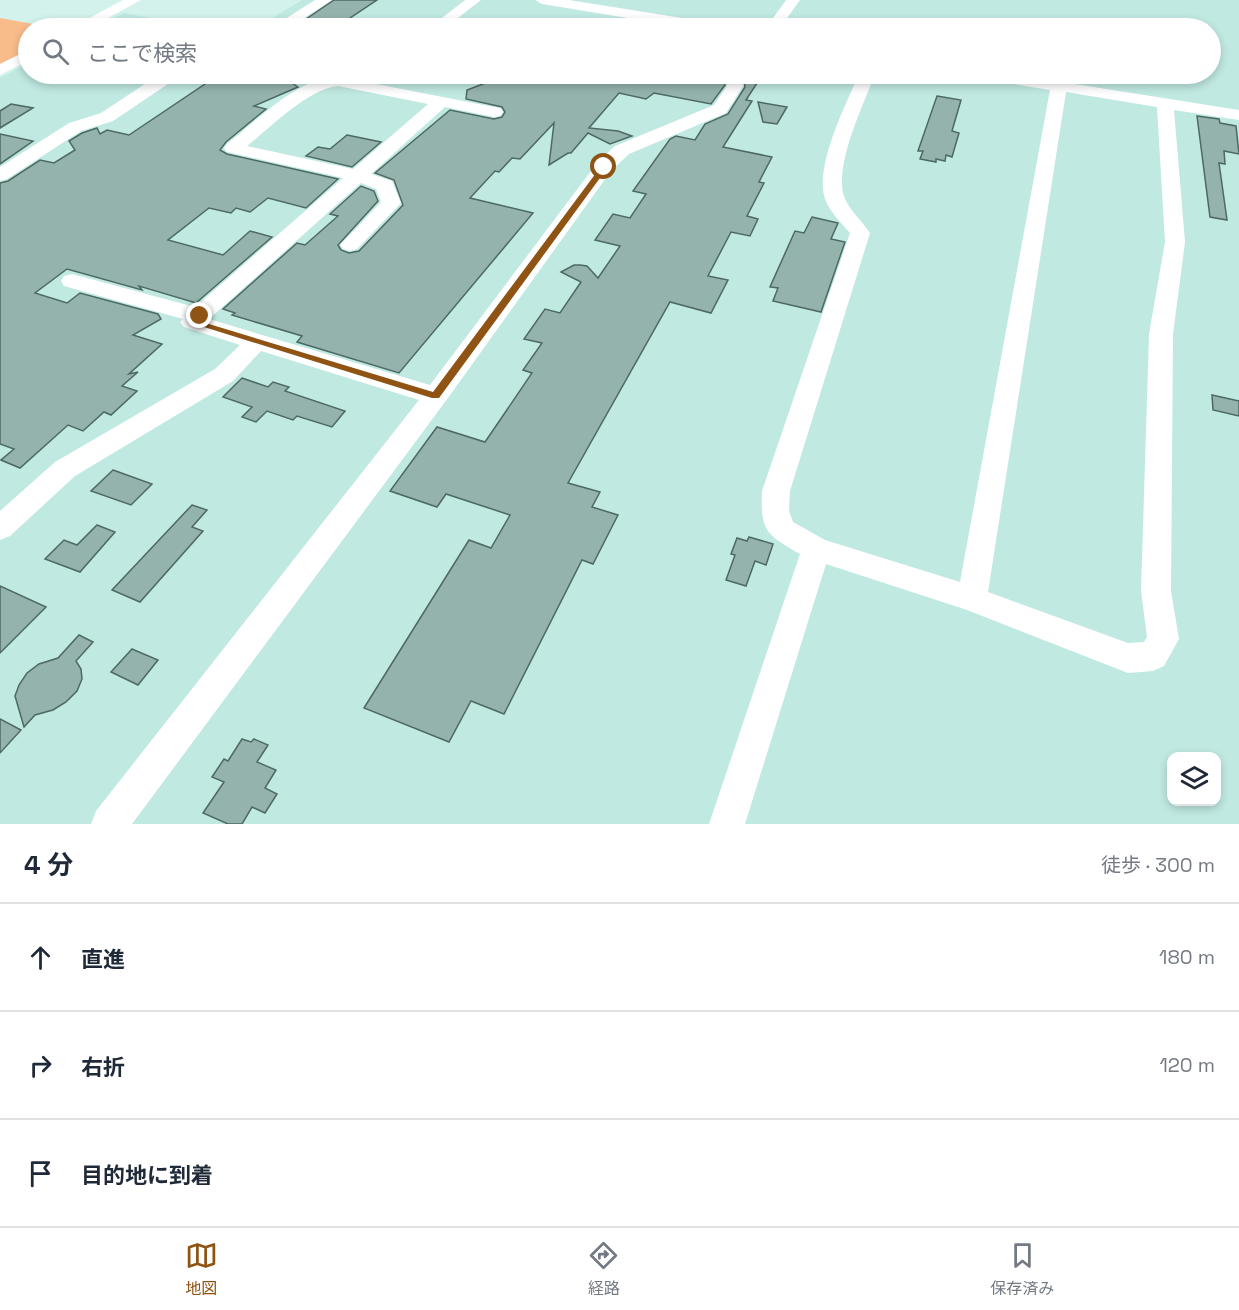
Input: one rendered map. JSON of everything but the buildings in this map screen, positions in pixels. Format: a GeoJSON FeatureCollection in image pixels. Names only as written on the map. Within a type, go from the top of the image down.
{"type":"FeatureCollection","features":[{"type":"Feature","properties":{"kind":"street"},"geometry":{"type":"LineString","coordinates":[[99,18],[134,0]]}},
{"type":"Feature","properties":{"kind":"street"},"geometry":{"type":"LineString","coordinates":[[295,18],[325,0]]}},
{"type":"Feature","properties":{"kind":"street"},"geometry":{"type":"LineString","coordinates":[[450,18],[474,0]]}},
{"type":"Feature","properties":{"kind":"street"},"geometry":{"type":"LineString","coordinates":[[542,0],[652,18]]}},
{"type":"Feature","properties":{"kind":"street"},"geometry":{"type":"LineString","coordinates":[[780,18],[793,0]]}},
{"type":"Feature","properties":{"kind":"street"},"geometry":{"type":"LineString","coordinates":[[0,70],[18,60]]}},
{"type":"Feature","properties":{"kind":"street"},"geometry":{"type":"LineString","coordinates":[[0,175],[75,127],[107,117],[157,84]]}},
{"type":"Feature","properties":{"kind":"street"},"geometry":{"type":"LineString","coordinates":[[321,84],[306,92],[233,148],[358,176],[385,185],[391,203],[350,245]]}},
{"type":"Feature","properties":{"kind":"street"},"geometry":{"type":"LineString","coordinates":[[352,84],[494,111]]}},
{"type":"Feature","properties":{"kind":"street"},"geometry":{"type":"LineString","coordinates":[[109,824],[435,396],[604,167],[622,150],[720,109],[735,84]]}},
{"type":"Feature","properties":{"kind":"street"},"geometry":{"type":"LineString","coordinates":[[863,84],[850,115],[832,176],[834,196],[860,233],[776,491],[775,511],[781,529],[816,549],[972,599],[1128,658],[1153,656],[1163,639],[1156,591],[1161,334],[1175,242],[1165,104]]}},
{"type":"Feature","properties":{"kind":"street"},"geometry":{"type":"LineString","coordinates":[[1046,84],[1239,115]]}},
{"type":"Feature","properties":{"kind":"street"},"geometry":{"type":"LineString","coordinates":[[972,599],[1059,86]]}},
{"type":"Feature","properties":{"kind":"street"},"geometry":{"type":"LineString","coordinates":[[435,396],[192,322],[441,102]]}},
{"type":"Feature","properties":{"kind":"street"},"geometry":{"type":"LineString","coordinates":[[72,281],[200,316]]}},
{"type":"Feature","properties":{"kind":"street"},"geometry":{"type":"LineString","coordinates":[[0,528],[65,469],[224,375],[256,342]]}},
{"type":"Feature","properties":{"kind":"street"},"geometry":{"type":"LineString","coordinates":[[727,824],[816,549]]}},
{"type":"Feature","properties":{"kind":"shaded area"},"geometry":{"type":"Polygon","coordinates":[[[302,0],[1239,0],[1239,824],[0,824],[0,78],[18,68],[18,84],[1221,84],[1221,18],[272,18],[302,0]]]}},
{"type":"Feature","properties":{"kind":"shaded area"},"geometry":{"type":"Polygon","coordinates":[[[124,13],[151,18],[114,18],[124,13]]]}},
{"type":"Feature","properties":{"kind":"shaded area"},"geometry":{"type":"Polygon","coordinates":[[[0,18],[18,21],[18,57],[0,67],[0,18]]]}},
{"type":"Feature","properties":{"kind":"route"},"geometry":{"type":"LineString","coordinates":[[200,316],[192,322],[435,396],[604,167]]}}]}
